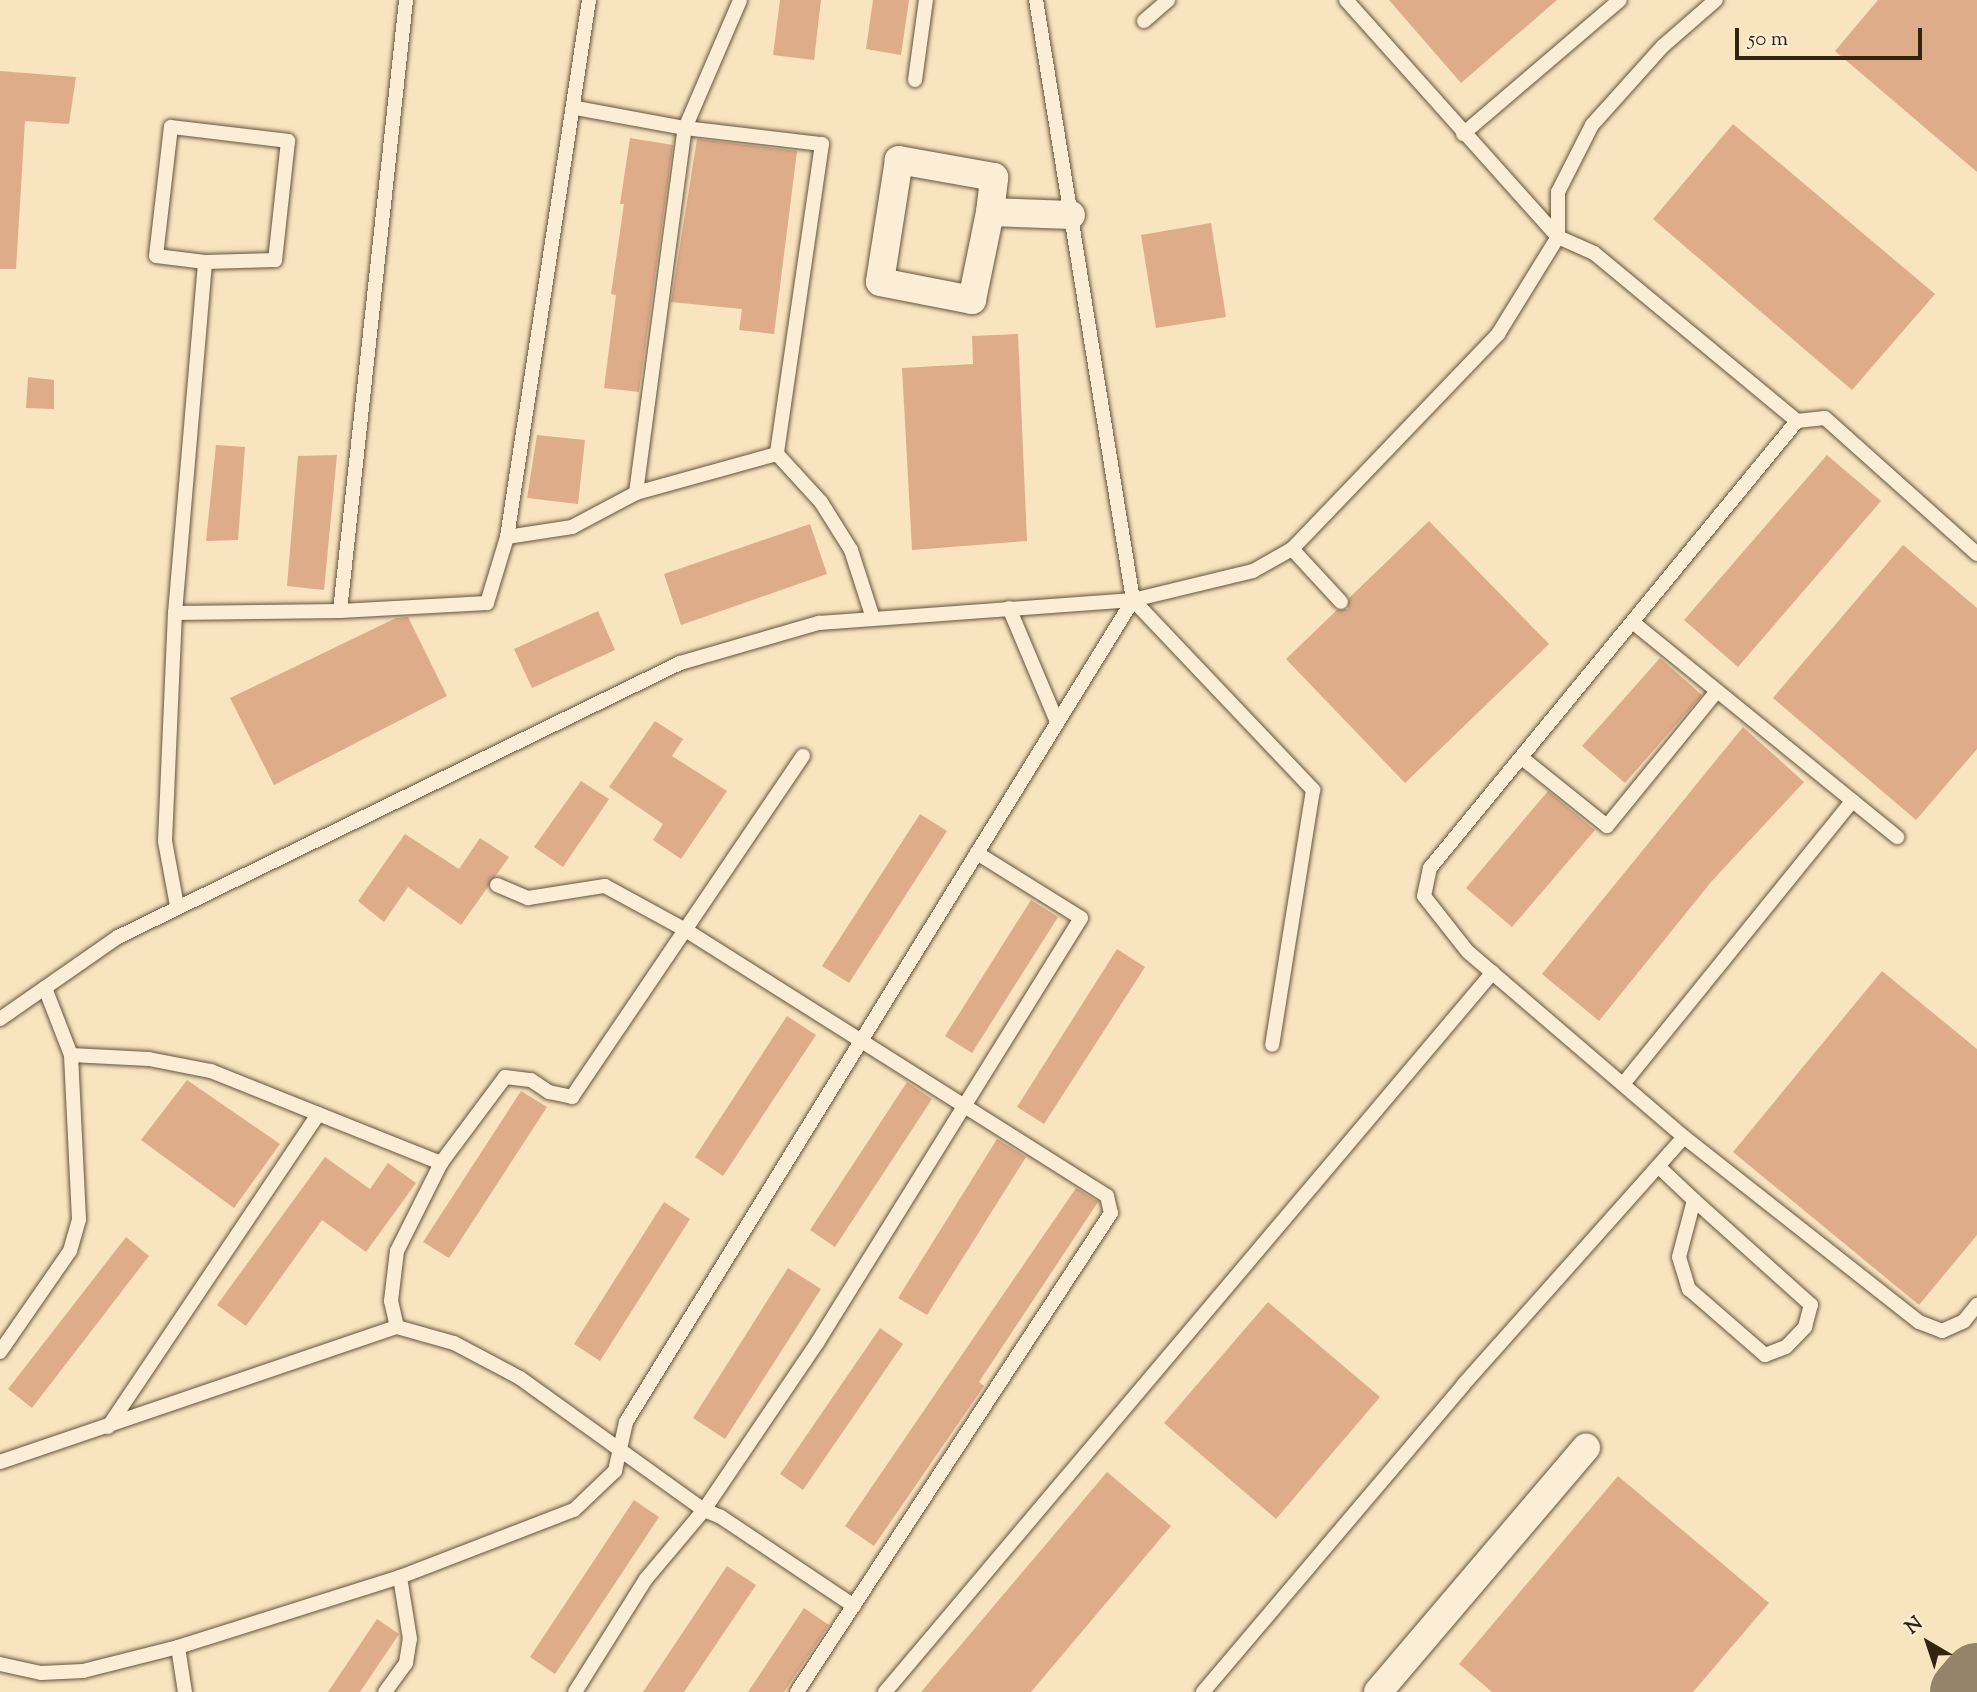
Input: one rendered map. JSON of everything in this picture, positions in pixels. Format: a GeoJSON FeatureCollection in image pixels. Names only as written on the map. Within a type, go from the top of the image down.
{"type":"FeatureCollection","features":[{"type":"Feature","properties":{"kind":"street"},"geometry":{"type":"LineString","coordinates":[[899,160],[994,177],[990,212],[972,300],[880,282],[899,160]]}},
{"type":"Feature","properties":{"kind":"street"},"geometry":{"type":"LineString","coordinates":[[990,212],[1071,215]]}},
{"type":"Feature","properties":{"kind":"street"},"geometry":{"type":"LineString","coordinates":[[1378,1692],[1586,1448]]}},
{"type":"Feature","properties":{"kind":"lane"},"geometry":{"type":"LineString","coordinates":[[340,611],[406,0]]}},
{"type":"Feature","properties":{"kind":"lane"},"geometry":{"type":"LineString","coordinates":[[175,613],[340,611],[486,603],[507,537],[576,107],[589,0]]}},
{"type":"Feature","properties":{"kind":"lane"},"geometry":{"type":"LineString","coordinates":[[636,493],[685,128],[740,0]]}},
{"type":"Feature","properties":{"kind":"lane"},"geometry":{"type":"LineString","coordinates":[[915,79],[926,0]]}},
{"type":"Feature","properties":{"kind":"lane"},"geometry":{"type":"LineString","coordinates":[[1036,0],[1133,600],[1313,790],[1272,1045]]}},
{"type":"Feature","properties":{"kind":"lane"},"geometry":{"type":"LineString","coordinates":[[1144,21],[1168,0]]}},
{"type":"Feature","properties":{"kind":"lane"},"geometry":{"type":"LineString","coordinates":[[1346,0],[1463,134],[1558,237],[1594,253],[1797,421]]}},
{"type":"Feature","properties":{"kind":"lane"},"geometry":{"type":"LineString","coordinates":[[1463,134],[1620,0]]}},
{"type":"Feature","properties":{"kind":"lane"},"geometry":{"type":"LineString","coordinates":[[0,1019],[118,937],[177,906],[680,663],[819,623],[1133,600],[1253,570],[1292,549],[1498,334],[1558,237],[1558,192],[1592,125],[1663,46],[1716,0]]}},
{"type":"Feature","properties":{"kind":"lane"},"geometry":{"type":"LineString","coordinates":[[576,107],[685,128],[822,144],[777,454]]}},
{"type":"Feature","properties":{"kind":"lane"},"geometry":{"type":"LineString","coordinates":[[171,127],[288,141],[275,260],[205,262],[156,256],[171,127]]}},
{"type":"Feature","properties":{"kind":"lane"},"geometry":{"type":"LineString","coordinates":[[177,906],[165,841],[175,613],[205,262]]}},
{"type":"Feature","properties":{"kind":"lane"},"geometry":{"type":"LineString","coordinates":[[1977,554],[1825,418],[1797,421],[1634,624],[1430,868],[1424,895],[1468,952],[1684,1137],[1919,1322],[1942,1332],[1964,1321],[1977,1305]]}},
{"type":"Feature","properties":{"kind":"lane"},"geometry":{"type":"LineString","coordinates":[[507,537],[572,527],[636,493],[777,454]]}},
{"type":"Feature","properties":{"kind":"lane"},"geometry":{"type":"LineString","coordinates":[[777,454],[821,502],[851,550],[873,618]]}},
{"type":"Feature","properties":{"kind":"lane"},"geometry":{"type":"LineString","coordinates":[[1292,549],[1341,602]]}},
{"type":"Feature","properties":{"kind":"lane"},"geometry":{"type":"LineString","coordinates":[[0,1664],[41,1673],[83,1671],[178,1647],[400,1577],[574,1510],[615,1471],[626,1422],[862,1042],[1056,719],[1133,600]]}},
{"type":"Feature","properties":{"kind":"lane"},"geometry":{"type":"LineString","coordinates":[[1009,608],[1056,719]]}},
{"type":"Feature","properties":{"kind":"lane"},"geometry":{"type":"LineString","coordinates":[[1634,624],[1897,837]]}},
{"type":"Feature","properties":{"kind":"lane"},"geometry":{"type":"LineString","coordinates":[[1522,758],[1607,826],[1717,691]]}},
{"type":"Feature","properties":{"kind":"lane"},"geometry":{"type":"LineString","coordinates":[[397,1327],[391,1301],[397,1251],[441,1163],[505,1077],[531,1080],[549,1092],[572,1097],[803,756]]}},
{"type":"Feature","properties":{"kind":"lane"},"geometry":{"type":"LineString","coordinates":[[1624,1083],[1852,801]]}},
{"type":"Feature","properties":{"kind":"lane"},"geometry":{"type":"LineString","coordinates":[[575,1692],[646,1579],[704,1510],[817,1343],[1081,918],[977,853]]}},
{"type":"Feature","properties":{"kind":"lane"},"geometry":{"type":"LineString","coordinates":[[497,885],[528,898],[605,886],[684,929],[1097,1186],[1107,1196],[1111,1213],[797,1692]]}},
{"type":"Feature","properties":{"kind":"lane"},"geometry":{"type":"LineString","coordinates":[[885,1692],[1493,972]]}},
{"type":"Feature","properties":{"kind":"lane"},"geometry":{"type":"LineString","coordinates":[[0,1352],[70,1251],[79,1219],[72,1055],[45,988]]}},
{"type":"Feature","properties":{"kind":"lane"},"geometry":{"type":"LineString","coordinates":[[72,1055],[149,1059],[211,1071],[441,1163]]}},
{"type":"Feature","properties":{"kind":"lane"},"geometry":{"type":"LineString","coordinates":[[108,1427],[318,1114]]}},
{"type":"Feature","properties":{"kind":"lane"},"geometry":{"type":"LineString","coordinates":[[1203,1692],[1463,1385],[1684,1137]]}},
{"type":"Feature","properties":{"kind":"lane"},"geometry":{"type":"LineString","coordinates":[[1658,1166],[1811,1305],[1805,1327],[1786,1347],[1765,1355],[1689,1289],[1679,1257],[1694,1200]]}},
{"type":"Feature","properties":{"kind":"lane"},"geometry":{"type":"LineString","coordinates":[[0,1462],[397,1327],[454,1343],[520,1378],[704,1510],[721,1517],[854,1606]]}},
{"type":"Feature","properties":{"kind":"lane"},"geometry":{"type":"LineString","coordinates":[[384,1692],[405,1663],[410,1639],[400,1577]]}},
{"type":"Feature","properties":{"kind":"lane"},"geometry":{"type":"LineString","coordinates":[[178,1647],[185,1692]]}},
{"type":"Feature","properties":{"kind":"building"},"geometry":{"type":"Polygon","coordinates":[[[780,0],[821,0],[814,60],[773,55],[780,0]]]}},
{"type":"Feature","properties":{"kind":"building"},"geometry":{"type":"Polygon","coordinates":[[[873,0],[909,0],[901,55],[866,49],[873,0]]]}},
{"type":"Feature","properties":{"kind":"building"},"geometry":{"type":"Polygon","coordinates":[[[1389,0],[1557,0],[1461,83],[1389,0]]]}},
{"type":"Feature","properties":{"kind":"building"},"geometry":{"type":"Polygon","coordinates":[[[1878,0],[1977,0],[1977,172],[1835,51],[1878,0]]]}},
{"type":"Feature","properties":{"kind":"building"},"geometry":{"type":"Polygon","coordinates":[[[0,71],[76,77],[69,124],[25,121],[16,269],[0,269],[0,71]]]}},
{"type":"Feature","properties":{"kind":"building"},"geometry":{"type":"Polygon","coordinates":[[[1733,124],[1935,294],[1852,390],[1653,219],[1733,124]]]}},
{"type":"Feature","properties":{"kind":"building"},"geometry":{"type":"Polygon","coordinates":[[[630,138],[673,145],[639,392],[604,388],[616,295],[611,294],[624,204],[620,204],[630,138]]]}},
{"type":"Feature","properties":{"kind":"building"},"geometry":{"type":"Polygon","coordinates":[[[697,139],[797,151],[774,334],[739,330],[742,309],[671,302],[697,139]]]}},
{"type":"Feature","properties":{"kind":"building"},"geometry":{"type":"Polygon","coordinates":[[[1211,223],[1226,317],[1156,328],[1141,235],[1211,223]]]}},
{"type":"Feature","properties":{"kind":"building"},"geometry":{"type":"Polygon","coordinates":[[[1018,334],[1027,541],[912,550],[902,368],[973,364],[972,336],[1018,334]]]}},
{"type":"Feature","properties":{"kind":"building"},"geometry":{"type":"Polygon","coordinates":[[[28,377],[54,380],[54,409],[26,408],[28,377]]]}},
{"type":"Feature","properties":{"kind":"building"},"geometry":{"type":"Polygon","coordinates":[[[537,435],[585,440],[578,504],[527,498],[537,435]]]}},
{"type":"Feature","properties":{"kind":"building"},"geometry":{"type":"Polygon","coordinates":[[[216,445],[245,447],[238,540],[206,541],[216,445]]]}},
{"type":"Feature","properties":{"kind":"building"},"geometry":{"type":"Polygon","coordinates":[[[337,455],[324,590],[287,586],[298,456],[337,455]]]}},
{"type":"Feature","properties":{"kind":"building"},"geometry":{"type":"Polygon","coordinates":[[[1827,455],[1881,501],[1738,667],[1684,620],[1827,455]]]}},
{"type":"Feature","properties":{"kind":"building"},"geometry":{"type":"Polygon","coordinates":[[[1429,521],[1549,644],[1405,783],[1286,659],[1337,610],[1348,609],[1349,598],[1429,521]]]}},
{"type":"Feature","properties":{"kind":"building"},"geometry":{"type":"Polygon","coordinates":[[[810,524],[827,574],[681,625],[664,574],[810,524]]]}},
{"type":"Feature","properties":{"kind":"building"},"geometry":{"type":"Polygon","coordinates":[[[1903,545],[1977,608],[1977,749],[1916,820],[1773,698],[1903,545]]]}},
{"type":"Feature","properties":{"kind":"building"},"geometry":{"type":"Polygon","coordinates":[[[598,611],[615,650],[532,688],[514,649],[598,611]]]}},
{"type":"Feature","properties":{"kind":"building"},"geometry":{"type":"Polygon","coordinates":[[[408,617],[447,696],[274,785],[230,698],[396,618],[408,617]]]}},
{"type":"Feature","properties":{"kind":"building"},"geometry":{"type":"Polygon","coordinates":[[[1660,658],[1702,695],[1625,783],[1582,746],[1660,658]]]}},
{"type":"Feature","properties":{"kind":"building"},"geometry":{"type":"Polygon","coordinates":[[[655,721],[683,739],[672,756],[727,791],[681,859],[653,840],[663,824],[609,787],[655,721]]]}},
{"type":"Feature","properties":{"kind":"building"},"geometry":{"type":"Polygon","coordinates":[[[1743,727],[1804,782],[1711,882],[1599,1021],[1542,974],[1743,727]]]}},
{"type":"Feature","properties":{"kind":"building"},"geometry":{"type":"Polygon","coordinates":[[[581,781],[609,799],[563,867],[534,847],[581,781]]]}},
{"type":"Feature","properties":{"kind":"building"},"geometry":{"type":"Polygon","coordinates":[[[1548,791],[1595,830],[1512,927],[1466,888],[1548,791]]]}},
{"type":"Feature","properties":{"kind":"building"},"geometry":{"type":"Polygon","coordinates":[[[920,814],[947,831],[849,983],[822,966],[920,814]]]}},
{"type":"Feature","properties":{"kind":"building"},"geometry":{"type":"Polygon","coordinates":[[[405,834],[459,869],[480,838],[509,857],[461,925],[408,887],[384,922],[358,901],[405,834]]]}},
{"type":"Feature","properties":{"kind":"building"},"geometry":{"type":"Polygon","coordinates":[[[1031,900],[1058,917],[972,1053],[945,1036],[1031,900]]]}},
{"type":"Feature","properties":{"kind":"building"},"geometry":{"type":"Polygon","coordinates":[[[1117,949],[1145,967],[1044,1124],[1017,1107],[1117,949]]]}},
{"type":"Feature","properties":{"kind":"building"},"geometry":{"type":"Polygon","coordinates":[[[1882,971],[1977,1049],[1977,1235],[1919,1305],[1733,1152],[1882,971]]]}},
{"type":"Feature","properties":{"kind":"building"},"geometry":{"type":"Polygon","coordinates":[[[787,1016],[816,1035],[723,1176],[695,1157],[787,1016]]]}},
{"type":"Feature","properties":{"kind":"building"},"geometry":{"type":"Polygon","coordinates":[[[187,1080],[280,1144],[234,1208],[141,1140],[187,1080]]]}},
{"type":"Feature","properties":{"kind":"building"},"geometry":{"type":"Polygon","coordinates":[[[907,1082],[932,1099],[835,1247],[810,1230],[907,1082]]]}},
{"type":"Feature","properties":{"kind":"building"},"geometry":{"type":"Polygon","coordinates":[[[521,1091],[547,1107],[449,1258],[423,1242],[521,1091]]]}},
{"type":"Feature","properties":{"kind":"building"},"geometry":{"type":"Polygon","coordinates":[[[997,1139],[1026,1157],[927,1315],[898,1298],[997,1139]]]}},
{"type":"Feature","properties":{"kind":"building"},"geometry":{"type":"Polygon","coordinates":[[[325,1157],[370,1189],[388,1163],[416,1183],[366,1252],[322,1220],[246,1326],[217,1305],[325,1157]]]}},
{"type":"Feature","properties":{"kind":"building"},"geometry":{"type":"Polygon","coordinates":[[[1076,1188],[1098,1202],[979,1382],[984,1386],[874,1546],[845,1526],[1076,1188]]]}},
{"type":"Feature","properties":{"kind":"building"},"geometry":{"type":"Polygon","coordinates":[[[664,1202],[690,1219],[600,1361],[574,1344],[664,1202]]]}},
{"type":"Feature","properties":{"kind":"building"},"geometry":{"type":"Polygon","coordinates":[[[126,1237],[149,1256],[32,1408],[8,1389],[126,1237]]]}},
{"type":"Feature","properties":{"kind":"building"},"geometry":{"type":"Polygon","coordinates":[[[788,1268],[821,1289],[725,1439],[693,1418],[788,1268]]]}},
{"type":"Feature","properties":{"kind":"building"},"geometry":{"type":"Polygon","coordinates":[[[1268,1302],[1380,1397],[1276,1519],[1164,1423],[1268,1302]]]}},
{"type":"Feature","properties":{"kind":"building"},"geometry":{"type":"Polygon","coordinates":[[[880,1328],[903,1344],[803,1490],[780,1474],[880,1328]]]}},
{"type":"Feature","properties":{"kind":"building"},"geometry":{"type":"Polygon","coordinates":[[[1107,1472],[1171,1526],[1031,1692],[921,1692],[1107,1472]]]}},
{"type":"Feature","properties":{"kind":"building"},"geometry":{"type":"Polygon","coordinates":[[[1618,1476],[1769,1603],[1693,1692],[1492,1692],[1459,1664],[1618,1476]]]}},
{"type":"Feature","properties":{"kind":"building"},"geometry":{"type":"Polygon","coordinates":[[[634,1500],[659,1517],[555,1674],[530,1657],[634,1500]]]}},
{"type":"Feature","properties":{"kind":"building"},"geometry":{"type":"Polygon","coordinates":[[[727,1566],[756,1585],[684,1692],[643,1692],[727,1566]]]}},
{"type":"Feature","properties":{"kind":"building"},"geometry":{"type":"Polygon","coordinates":[[[804,1608],[829,1625],[784,1692],[748,1692],[804,1608]]]}},
{"type":"Feature","properties":{"kind":"building"},"geometry":{"type":"Polygon","coordinates":[[[377,1619],[399,1634],[360,1692],[328,1692],[377,1619]]]}},
{"type":"Feature","properties":{"kind":"taxiway"},"geometry":{"type":"LineString","coordinates":[[1964,1692],[1977,1677]]}}]}
